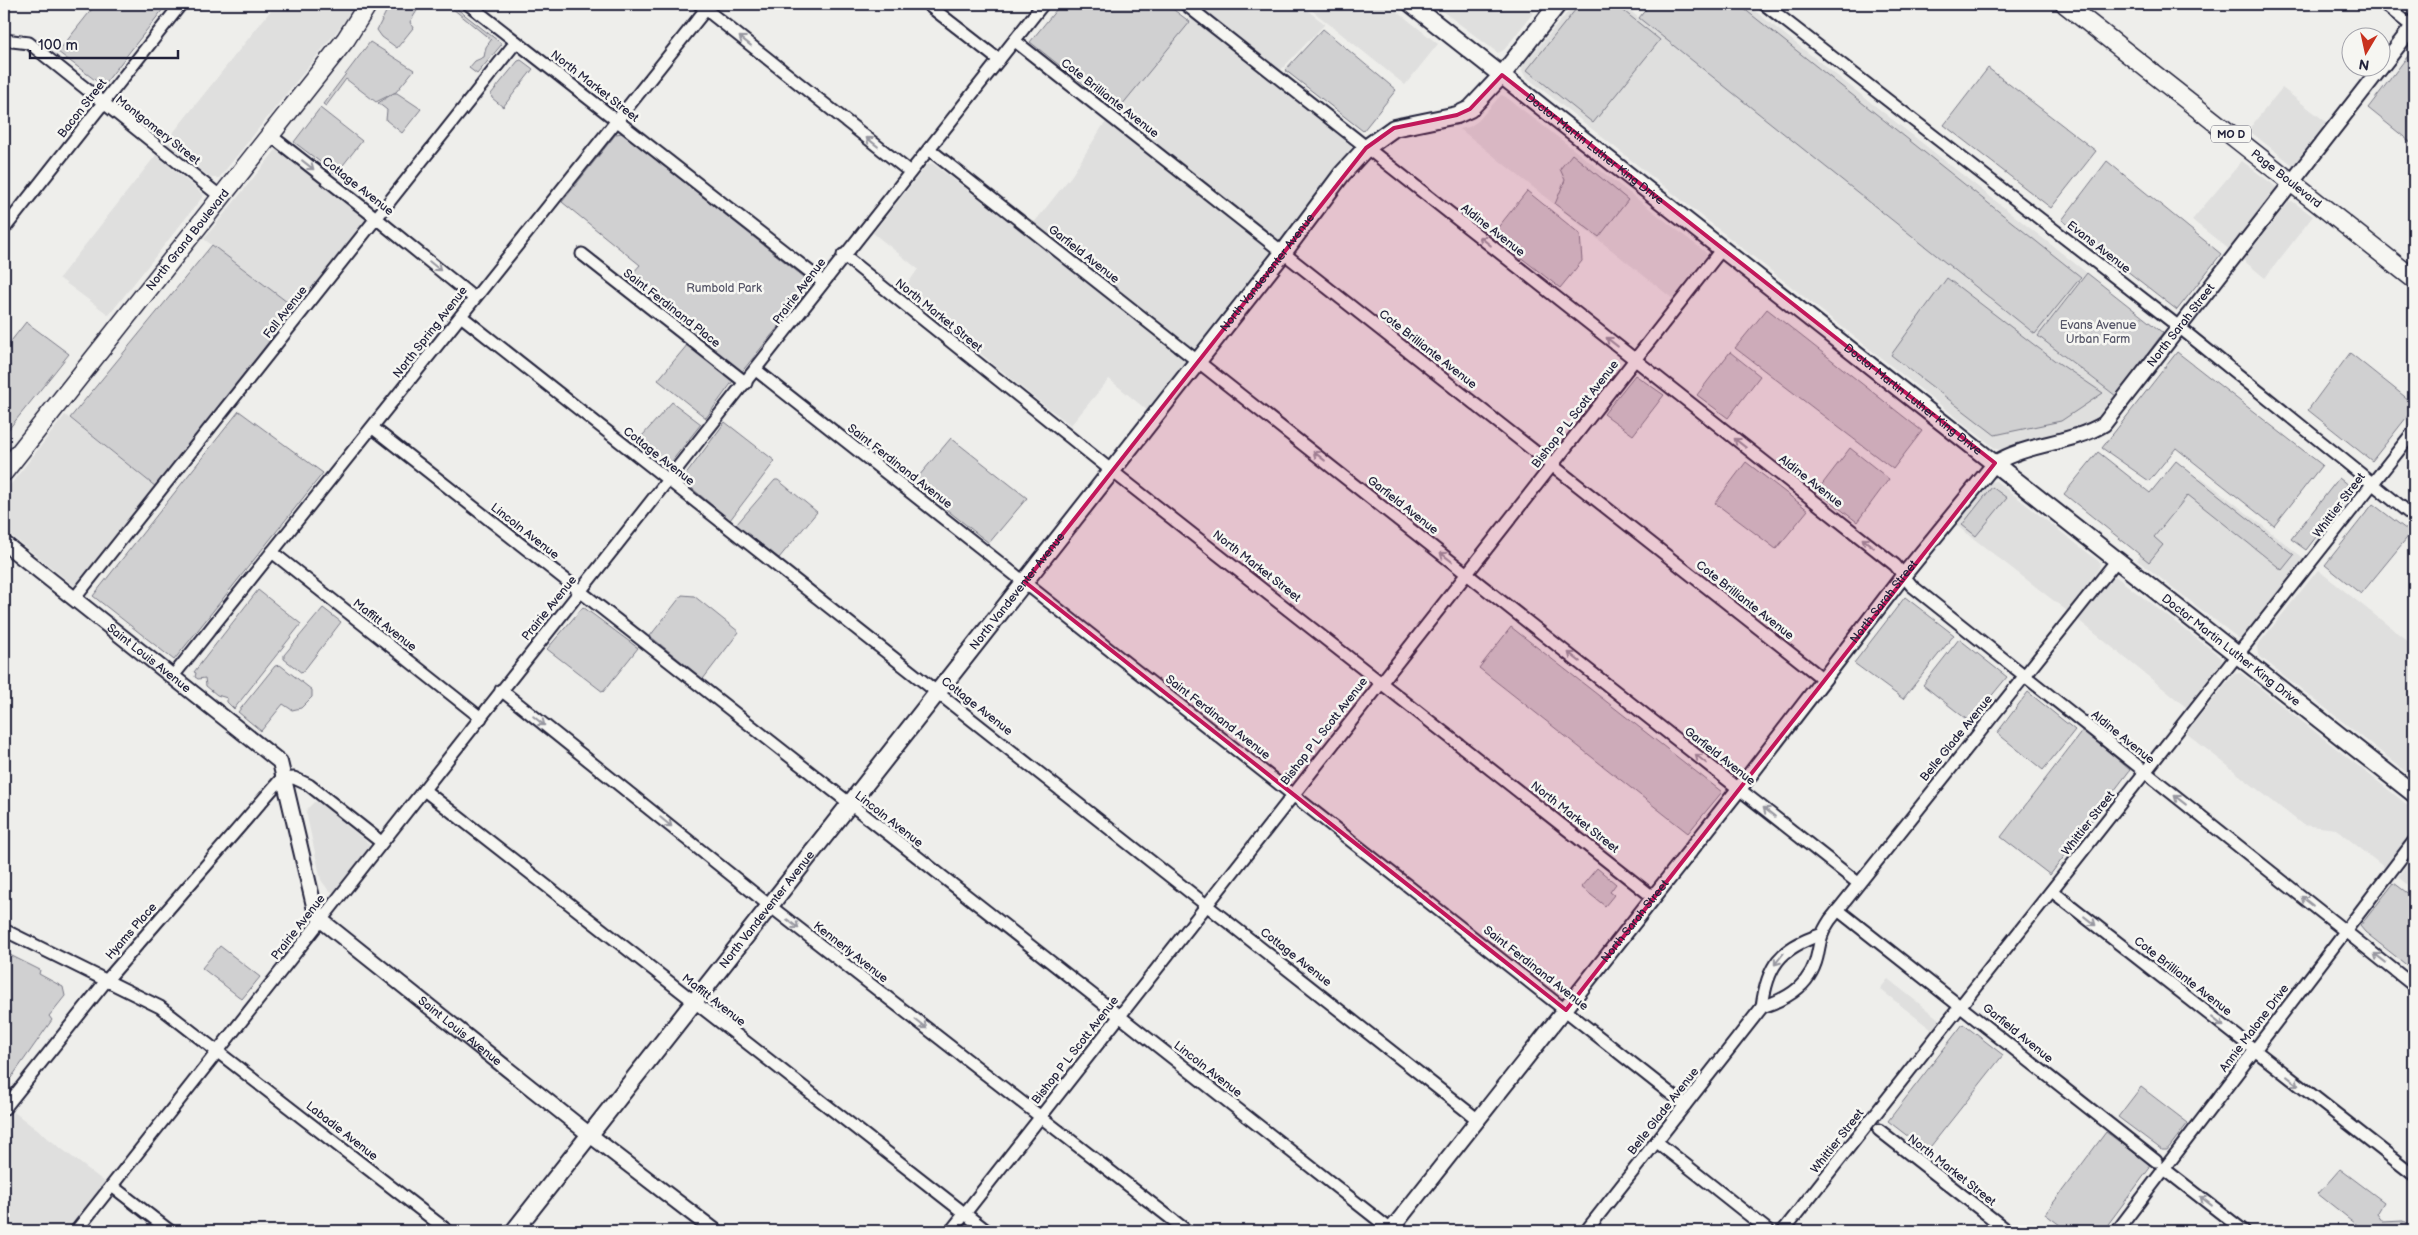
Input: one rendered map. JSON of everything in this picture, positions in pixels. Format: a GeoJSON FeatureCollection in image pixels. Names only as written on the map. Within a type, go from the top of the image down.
{"type":"FeatureCollection","features":[{"type":"Feature","properties":{"kind":"main road","name":"North Grand Boulevard"},"geometry":{"type":"LineString","coordinates":[[4,472],[346,39],[368,4]]}},
{"type":"Feature","properties":{"kind":"main road","name":"Doctor Martin Luther King Drive"},"geometry":{"type":"LineString","coordinates":[[1411,4],[2414,794]]}},
{"type":"Feature","properties":{"kind":"main road","name":"North Vandeventer Avenue"},"geometry":{"type":"LineString","coordinates":[[514,1231],[1283,253],[1342,174],[1366,148],[1394,128],[1457,115],[1470,109],[1502,75],[1558,4]]}},
{"type":"Feature","properties":{"kind":"main road","name":"Page Boulevard"},"geometry":{"type":"LineString","coordinates":[[2066,4],[2414,279]]}},
{"type":"Feature","properties":{"kind":"street","name":"Bacon Street"},"geometry":{"type":"LineString","coordinates":[[4,229],[181,4]]}},
{"type":"Feature","properties":{"kind":"street","name":"North Market Street"},"geometry":{"type":"LineString","coordinates":[[468,4],[823,282]]}},
{"type":"Feature","properties":{"kind":"street"},"geometry":{"type":"LineString","coordinates":[[927,4],[999,60]]}},
{"type":"Feature","properties":{"kind":"street","name":"Prairie Avenue"},"geometry":{"type":"LineString","coordinates":[[76,1231],[219,1052],[381,842],[746,383],[843,256],[1043,4]]}},
{"type":"Feature","properties":{"kind":"street","name":"Aldine Avenue"},"geometry":{"type":"LineString","coordinates":[[1184,4],[1895,565],[1912,586],[2414,986]]}},
{"type":"Feature","properties":{"kind":"street","name":"Evans Avenue"},"geometry":{"type":"LineString","coordinates":[[1764,4],[2180,327],[2414,516]]}},
{"type":"Feature","properties":{"kind":"street"},"geometry":{"type":"LineString","coordinates":[[2384,4],[2414,27]]}},
{"type":"Feature","properties":{"kind":"street"},"geometry":{"type":"LineString","coordinates":[[705,6],[910,172]]}},
{"type":"Feature","properties":{"kind":"street","name":"North Spring Avenue"},"geometry":{"type":"LineString","coordinates":[[173,676],[373,428],[474,298],[617,122],[705,6]]}},
{"type":"Feature","properties":{"kind":"street","name":"North Sarah Street"},"geometry":{"type":"LineString","coordinates":[[1390,1231],[1654,898],[1903,576],[1995,463],[2009,454],[2090,433],[2104,424],[2414,27]]}},
{"type":"Feature","properties":{"kind":"street","name":"Montgomery Street"},"geometry":{"type":"LineString","coordinates":[[4,40],[29,43],[221,197]]}},
{"type":"Feature","properties":{"kind":"street","name":"Cote Brilliante Avenue"},"geometry":{"type":"LineString","coordinates":[[1015,41],[1823,679]]}},
{"type":"Feature","properties":{"kind":"street","name":"Fall Avenue"},"geometry":{"type":"LineString","coordinates":[[74,599],[516,42]]}},
{"type":"Feature","properties":{"kind":"street","name":"Cottage Avenue"},"geometry":{"type":"LineString","coordinates":[[270,135],[474,298]]}},
{"type":"Feature","properties":{"kind":"street","name":"Garfield Avenue"},"geometry":{"type":"LineString","coordinates":[[929,149],[1467,572],[1858,883]]}},
{"type":"Feature","properties":{"kind":"street","name":"Bishop P L Scott Avenue"},"geometry":{"type":"LineString","coordinates":[[951,1231],[1721,250]]}},
{"type":"Feature","properties":{"kind":"street","name":"Saint Ferdinand Place"},"geometry":{"type":"LineString","coordinates":[[582,254],[746,383]]}},
{"type":"Feature","properties":{"kind":"street","name":"North Market Street"},"geometry":{"type":"LineString","coordinates":[[843,256],[1112,471],[1381,681],[1654,898]]}},
{"type":"Feature","properties":{"kind":"street","name":"Cottage Avenue"},"geometry":{"type":"LineString","coordinates":[[461,316],[1477,1119]]}},
{"type":"Feature","properties":{"kind":"street","name":"Saint Ferdinand Avenue"},"geometry":{"type":"LineString","coordinates":[[756,370],[1685,1105]]}},
{"type":"Feature","properties":{"kind":"street","name":"Lincoln Avenue"},"geometry":{"type":"LineString","coordinates":[[373,428],[1390,1231]]}},
{"type":"Feature","properties":{"kind":"street","name":"Whittier Street"},"geometry":{"type":"LineString","coordinates":[[1783,1231],[2414,431]]}},
{"type":"Feature","properties":{"kind":"street","name":"Saint Louis Avenue"},"geometry":{"type":"LineString","coordinates":[[4,543],[277,758],[282,766],[315,910],[321,920],[590,1135],[715,1231]]}},
{"type":"Feature","properties":{"kind":"street","name":"Maffitt Avenue"},"geometry":{"type":"LineString","coordinates":[[272,552],[481,718]]}},
{"type":"Feature","properties":{"kind":"street","name":"Belle Glade Avenue"},"geometry":{"type":"LineString","coordinates":[[1762,1007],[1782,1000],[1805,982],[1813,970],[1820,935],[1838,910],[2116,560]]}},
{"type":"Feature","properties":{"kind":"street","name":"Kennerly Avenue"},"geometry":{"type":"LineString","coordinates":[[502,690],[770,906],[1186,1231]]}},
{"type":"Feature","properties":{"kind":"street"},"geometry":{"type":"LineString","coordinates":[[285,778],[301,780],[309,785],[381,842]]}},
{"type":"Feature","properties":{"kind":"street","name":"Hyams Place"},"geometry":{"type":"LineString","coordinates":[[4,1109],[106,981],[270,789],[285,778]]}},
{"type":"Feature","properties":{"kind":"street","name":"Maffitt Avenue"},"geometry":{"type":"LineString","coordinates":[[424,790],[987,1231]]}},
{"type":"Feature","properties":{"kind":"street","name":"Annie Malone Drive"},"geometry":{"type":"LineString","coordinates":[[2117,1231],[2160,1165],[2255,1051],[2414,841]]}},
{"type":"Feature","properties":{"kind":"street","name":"Cote Brilliante Avenue"},"geometry":{"type":"LineString","coordinates":[[2052,891],[2414,1175]]}},
{"type":"Feature","properties":{"kind":"street","name":"Garfield Avenue"},"geometry":{"type":"LineString","coordinates":[[1838,910],[1962,1006],[2244,1231]]}},
{"type":"Feature","properties":{"kind":"street","name":"Labadie Avenue"},"geometry":{"type":"LineString","coordinates":[[4,930],[160,1008],[448,1231]]}},
{"type":"Feature","properties":{"kind":"street","name":"Belle Glade Avenue"},"geometry":{"type":"LineString","coordinates":[[1586,1231],[1762,1007],[1764,987],[1777,960],[1787,949],[1820,935]]}},
{"type":"Feature","properties":{"kind":"street","name":"North Market Street"},"geometry":{"type":"LineString","coordinates":[[1879,1130],[2008,1231]]}},
{"type":"Feature","properties":{"kind":"street"},"geometry":{"type":"LineString","coordinates":[[1657,1142],[1769,1231]]}},
{"type":"Feature","properties":{"kind":"street"},"geometry":{"type":"LineString","coordinates":[[112,1186],[170,1231]]}},
{"type":"Feature","properties":{"kind":"highlighted area"},"geometry":{"type":"Polygon","coordinates":[[[1502,75],[1995,463],[1566,1010],[1025,582],[1366,148],[1394,128],[1457,115],[1470,109],[1502,75]]]}},
{"type":"Feature","properties":{"kind":"shaded area"},"geometry":{"type":"Polygon","coordinates":[[[276,4],[354,4],[345,21],[219,178],[211,178],[165,143],[276,4]]]}},
{"type":"Feature","properties":{"kind":"shaded area"},"geometry":{"type":"Polygon","coordinates":[[[1195,4],[1299,4],[1325,24],[1275,76],[1357,140],[1287,235],[1148,411],[1109,379],[1071,425],[1036,399],[935,316],[901,293],[918,269],[873,233],[927,165],[932,163],[1025,234],[1072,175],[1102,127],[1200,8],[1195,4]]]}},
{"type":"Feature","properties":{"kind":"shaded area"},"geometry":{"type":"Polygon","coordinates":[[[1304,4],[1388,4],[1438,44],[1405,85],[1304,4]]]}},
{"type":"Feature","properties":{"kind":"shaded area"},"geometry":{"type":"Polygon","coordinates":[[[1433,4],[1540,4],[1504,50],[1498,53],[1433,4]]]}},
{"type":"Feature","properties":{"kind":"shaded area"},"geometry":{"type":"Polygon","coordinates":[[[1575,4],[1621,4],[1639,18],[1650,4],[1746,4],[2087,273],[2038,336],[2116,396],[2101,415],[2084,427],[2002,450],[1996,449],[1525,76],[1522,70],[1523,65],[1575,4]]]}},
{"type":"Feature","properties":{"kind":"shaded area"},"geometry":{"type":"Polygon","coordinates":[[[2282,88],[2329,124],[2294,166],[2248,130],[2282,88]]]}},
{"type":"Feature","properties":{"kind":"shaded area"},"geometry":{"type":"Polygon","coordinates":[[[1501,95],[1707,254],[1673,299],[1460,129],[1469,127],[1478,121],[1501,95]]]}},
{"type":"Feature","properties":{"kind":"shaded area"},"geometry":{"type":"Polygon","coordinates":[[[276,150],[281,151],[368,221],[295,308],[204,239],[276,150]]]}},
{"type":"Feature","properties":{"kind":"shaded area"},"geometry":{"type":"Polygon","coordinates":[[[156,155],[204,195],[109,315],[59,278],[156,155]]]}},
{"type":"Feature","properties":{"kind":"shaded area"},"geometry":{"type":"Polygon","coordinates":[[[2242,161],[2275,186],[2276,190],[2230,250],[2192,220],[2242,161]]]}},
{"type":"Feature","properties":{"kind":"shaded area"},"geometry":{"type":"Polygon","coordinates":[[[2292,201],[2313,216],[2265,278],[2243,260],[2289,202],[2292,201]]]}},
{"type":"Feature","properties":{"kind":"shaded area"},"geometry":{"type":"Polygon","coordinates":[[[65,415],[156,487],[78,586],[73,585],[4,530],[4,493],[65,415]]]}},
{"type":"Feature","properties":{"kind":"shaded area"},"geometry":{"type":"Polygon","coordinates":[[[2201,477],[2306,560],[2243,638],[2238,638],[2137,560],[2201,477]]]}},
{"type":"Feature","properties":{"kind":"shaded area"},"geometry":{"type":"Polygon","coordinates":[[[1996,481],[2101,563],[2098,570],[2067,611],[1956,525],[1991,482],[1996,481]]]}},
{"type":"Feature","properties":{"kind":"shaded area"},"geometry":{"type":"Polygon","coordinates":[[[2318,570],[2414,646],[2414,778],[2258,655],[2257,646],[2318,570]]]}},
{"type":"Feature","properties":{"kind":"shaded area"},"geometry":{"type":"Polygon","coordinates":[[[2115,576],[2222,658],[2221,663],[2186,707],[2077,619],[2111,577],[2115,576]]]}},
{"type":"Feature","properties":{"kind":"shaded area"},"geometry":{"type":"Polygon","coordinates":[[[2241,673],[2414,810],[2414,829],[2385,868],[2336,829],[2303,825],[2186,733],[2234,674],[2241,673]]]}},
{"type":"Feature","properties":{"kind":"shaded area"},"geometry":{"type":"Polygon","coordinates":[[[314,802],[319,802],[369,844],[369,850],[337,891],[333,892],[329,891],[321,880],[306,812],[314,802]]]}},
{"type":"Feature","properties":{"kind":"shaded area"},"geometry":{"type":"Polygon","coordinates":[[[2414,855],[2414,890],[2398,877],[2414,855]]]}},
{"type":"Feature","properties":{"kind":"shaded area"},"geometry":{"type":"Polygon","coordinates":[[[1888,979],[1940,1020],[1932,1030],[1880,989],[1888,979]]]}},
{"type":"Feature","properties":{"kind":"shaded area"},"geometry":{"type":"Polygon","coordinates":[[[10,1109],[106,1183],[67,1231],[4,1231],[4,1118],[10,1109]]]}},
{"type":"Feature","properties":{"kind":"green space"},"geometry":{"type":"Polygon","coordinates":[[[96,4],[167,4],[103,86],[58,52],[96,4]]]}},
{"type":"Feature","properties":{"kind":"green space"},"geometry":{"type":"Polygon","coordinates":[[[390,4],[412,4],[418,9],[410,22],[413,28],[397,48],[382,37],[377,30],[390,4]]]}},
{"type":"Feature","properties":{"kind":"green space"},"geometry":{"type":"Polygon","coordinates":[[[447,4],[451,4],[502,44],[477,74],[469,68],[475,61],[484,57],[486,47],[491,40],[447,4]]]}},
{"type":"Feature","properties":{"kind":"green space"},"geometry":{"type":"Polygon","coordinates":[[[1061,4],[1166,4],[1190,22],[1117,111],[1030,42],[1061,4]]]}},
{"type":"Feature","properties":{"kind":"green space"},"geometry":{"type":"Polygon","coordinates":[[[1580,4],[1615,4],[1660,40],[1593,123],[1527,70],[1580,4]]]}},
{"type":"Feature","properties":{"kind":"green space"},"geometry":{"type":"Polygon","coordinates":[[[1650,4],[1738,4],[2081,277],[2035,334],[1639,18],[1650,4]]]}},
{"type":"Feature","properties":{"kind":"green space"},"geometry":{"type":"Polygon","coordinates":[[[1323,29],[1396,90],[1363,131],[1285,70],[1323,29]]]}},
{"type":"Feature","properties":{"kind":"green space"},"geometry":{"type":"Polygon","coordinates":[[[370,42],[414,70],[396,92],[376,102],[346,79],[326,106],[323,104],[370,42]]]}},
{"type":"Feature","properties":{"kind":"green space"},"geometry":{"type":"Polygon","coordinates":[[[2414,48],[2414,145],[2368,108],[2414,48]]]}},
{"type":"Feature","properties":{"kind":"green space"},"geometry":{"type":"Polygon","coordinates":[[[521,60],[533,69],[503,107],[492,98],[491,94],[518,61],[521,60]]]}},
{"type":"Feature","properties":{"kind":"green space"},"geometry":{"type":"Polygon","coordinates":[[[1988,68],[2096,151],[2051,208],[1944,125],[1988,68]]]}},
{"type":"Feature","properties":{"kind":"green space"},"geometry":{"type":"Polygon","coordinates":[[[397,93],[421,109],[402,133],[386,120],[387,110],[378,103],[397,93]]]}},
{"type":"Feature","properties":{"kind":"green space"},"geometry":{"type":"Polygon","coordinates":[[[320,108],[362,141],[336,174],[294,142],[320,108]]]}},
{"type":"Feature","properties":{"kind":"green space","name":"Rumbold Park"},"geometry":{"type":"Polygon","coordinates":[[[622,133],[809,281],[809,289],[740,374],[625,282],[640,265],[562,202],[616,134],[622,133]]]}},
{"type":"Feature","properties":{"kind":"green space"},"geometry":{"type":"Polygon","coordinates":[[[1572,154],[1628,200],[1599,237],[1555,204],[1565,180],[1560,169],[1572,154]]]}},
{"type":"Feature","properties":{"kind":"green space"},"geometry":{"type":"Polygon","coordinates":[[[2107,161],[2221,254],[2177,310],[2062,220],[2107,161]]]}},
{"type":"Feature","properties":{"kind":"green space"},"geometry":{"type":"Polygon","coordinates":[[[1527,191],[1580,234],[1582,261],[1560,288],[1492,235],[1527,191]]]}},
{"type":"Feature","properties":{"kind":"green space"},"geometry":{"type":"Polygon","coordinates":[[[212,245],[295,308],[156,487],[70,418],[212,245]]]}},
{"type":"Feature","properties":{"kind":"green space","name":"Evans Avenue Urban Farm"},"geometry":{"type":"Polygon","coordinates":[[[2087,273],[2163,333],[2116,396],[2038,336],[2087,273]]]}},
{"type":"Feature","properties":{"kind":"green space"},"geometry":{"type":"Polygon","coordinates":[[[1947,278],[2054,360],[2103,393],[2061,421],[1995,435],[1891,355],[1947,278]]]}},
{"type":"Feature","properties":{"kind":"green space"},"geometry":{"type":"Polygon","coordinates":[[[1767,309],[1922,431],[1893,469],[1735,348],[1767,309]]]}},
{"type":"Feature","properties":{"kind":"green space"},"geometry":{"type":"Polygon","coordinates":[[[26,322],[69,354],[4,435],[4,350],[26,322]]]}},
{"type":"Feature","properties":{"kind":"green space"},"geometry":{"type":"Polygon","coordinates":[[[688,344],[733,381],[706,418],[658,380],[688,344]]]}},
{"type":"Feature","properties":{"kind":"green space"},"geometry":{"type":"Polygon","coordinates":[[[1730,352],[1760,376],[1728,418],[1697,395],[1730,352]]]}},
{"type":"Feature","properties":{"kind":"green space"},"geometry":{"type":"Polygon","coordinates":[[[2177,352],[2322,465],[2274,526],[2176,448],[2149,481],[2102,448],[2177,352]]]}},
{"type":"Feature","properties":{"kind":"green space"},"geometry":{"type":"Polygon","coordinates":[[[2350,353],[2414,404],[2414,408],[2372,461],[2308,410],[2350,353]]]}},
{"type":"Feature","properties":{"kind":"green space"},"geometry":{"type":"Polygon","coordinates":[[[1635,375],[1664,395],[1633,435],[1604,414],[1635,375]]]}},
{"type":"Feature","properties":{"kind":"green space"},"geometry":{"type":"Polygon","coordinates":[[[672,402],[701,424],[668,466],[665,467],[635,444],[672,402]]]}},
{"type":"Feature","properties":{"kind":"green space"},"geometry":{"type":"Polygon","coordinates":[[[239,411],[323,473],[174,660],[93,596],[239,411]]]}},
{"type":"Feature","properties":{"kind":"green space"},"geometry":{"type":"Polygon","coordinates":[[[725,422],[775,461],[730,520],[682,480],[725,422]]]}},
{"type":"Feature","properties":{"kind":"green space"},"geometry":{"type":"Polygon","coordinates":[[[951,438],[1027,498],[989,543],[913,483],[951,438]]]}},
{"type":"Feature","properties":{"kind":"green space"},"geometry":{"type":"Polygon","coordinates":[[[1850,448],[1889,479],[1857,522],[1817,491],[1850,448]]]}},
{"type":"Feature","properties":{"kind":"green space"},"geometry":{"type":"Polygon","coordinates":[[[2098,452],[2150,493],[2176,461],[2294,555],[2282,570],[2188,495],[2154,537],[2163,545],[2149,562],[2064,494],[2098,452]]]}},
{"type":"Feature","properties":{"kind":"green space"},"geometry":{"type":"Polygon","coordinates":[[[1746,462],[1808,510],[1776,549],[1715,503],[1746,462]]]}},
{"type":"Feature","properties":{"kind":"green space"},"geometry":{"type":"Polygon","coordinates":[[[2339,478],[2353,489],[2306,550],[2291,539],[2339,478]]]}},
{"type":"Feature","properties":{"kind":"green space"},"geometry":{"type":"Polygon","coordinates":[[[775,480],[778,480],[817,512],[779,558],[736,525],[775,480]]]}},
{"type":"Feature","properties":{"kind":"green space"},"geometry":{"type":"Polygon","coordinates":[[[1992,487],[2007,498],[1976,536],[1962,525],[1992,487]]]}},
{"type":"Feature","properties":{"kind":"green space"},"geometry":{"type":"Polygon","coordinates":[[[2373,504],[2411,533],[2361,594],[2325,565],[2373,504]]]}},
{"type":"Feature","properties":{"kind":"green space"},"geometry":{"type":"Polygon","coordinates":[[[258,590],[301,624],[234,709],[227,702],[227,698],[217,695],[206,686],[205,678],[198,679],[195,677],[196,673],[194,672],[258,590]]]}},
{"type":"Feature","properties":{"kind":"green space"},"geometry":{"type":"Polygon","coordinates":[[[682,595],[694,596],[739,632],[703,679],[650,636],[682,595]]]}},
{"type":"Feature","properties":{"kind":"green space"},"geometry":{"type":"Polygon","coordinates":[[[1905,597],[1954,635],[1903,699],[1854,663],[1905,597]]]}},
{"type":"Feature","properties":{"kind":"green space"},"geometry":{"type":"Polygon","coordinates":[[[583,607],[638,648],[603,692],[547,649],[583,607]]]}},
{"type":"Feature","properties":{"kind":"green space"},"geometry":{"type":"Polygon","coordinates":[[[323,608],[341,622],[302,673],[284,659],[284,655],[323,608]]]}},
{"type":"Feature","properties":{"kind":"green space"},"geometry":{"type":"Polygon","coordinates":[[[1511,627],[1722,792],[1688,833],[1479,668],[1511,627]]]}},
{"type":"Feature","properties":{"kind":"green space"},"geometry":{"type":"Polygon","coordinates":[[[1959,639],[2007,677],[1970,722],[1923,685],[1959,639]]]}},
{"type":"Feature","properties":{"kind":"green space"},"geometry":{"type":"Polygon","coordinates":[[[280,665],[312,690],[312,697],[301,708],[292,710],[283,704],[261,731],[238,712],[275,666],[280,665]]]}},
{"type":"Feature","properties":{"kind":"green space"},"geometry":{"type":"Polygon","coordinates":[[[2028,692],[2075,730],[2043,770],[1997,733],[2028,692]]]}},
{"type":"Feature","properties":{"kind":"green space"},"geometry":{"type":"Polygon","coordinates":[[[2083,730],[2130,770],[2050,875],[2001,837],[2083,730]]]}},
{"type":"Feature","properties":{"kind":"green space"},"geometry":{"type":"Polygon","coordinates":[[[1597,868],[1616,884],[1610,892],[1614,895],[1605,906],[1581,887],[1597,868]]]}},
{"type":"Feature","properties":{"kind":"green space"},"geometry":{"type":"Polygon","coordinates":[[[2394,883],[2414,898],[2414,971],[2360,926],[2394,883]]]}},
{"type":"Feature","properties":{"kind":"green space"},"geometry":{"type":"Polygon","coordinates":[[[220,946],[260,977],[242,999],[202,968],[220,946]]]}},
{"type":"Feature","properties":{"kind":"green space"},"geometry":{"type":"Polygon","coordinates":[[[4,952],[40,970],[39,974],[63,987],[65,996],[49,1016],[52,1020],[11,1078],[4,1072],[4,952]]]}},
{"type":"Feature","properties":{"kind":"green space"},"geometry":{"type":"Polygon","coordinates":[[[1963,1024],[2003,1055],[1927,1151],[1888,1121],[1963,1024]]]}},
{"type":"Feature","properties":{"kind":"green space"},"geometry":{"type":"Polygon","coordinates":[[[2141,1087],[2188,1123],[2167,1150],[2162,1150],[2118,1117],[2141,1087]]]}},
{"type":"Feature","properties":{"kind":"green space"},"geometry":{"type":"Polygon","coordinates":[[[2106,1132],[2150,1164],[2149,1169],[2103,1231],[2068,1231],[2045,1214],[2106,1132]]]}},
{"type":"Feature","properties":{"kind":"green space"},"geometry":{"type":"Polygon","coordinates":[[[2340,1169],[2384,1202],[2377,1214],[2383,1222],[2403,1221],[2414,1231],[2365,1231],[2318,1194],[2340,1169]]]}}]}
